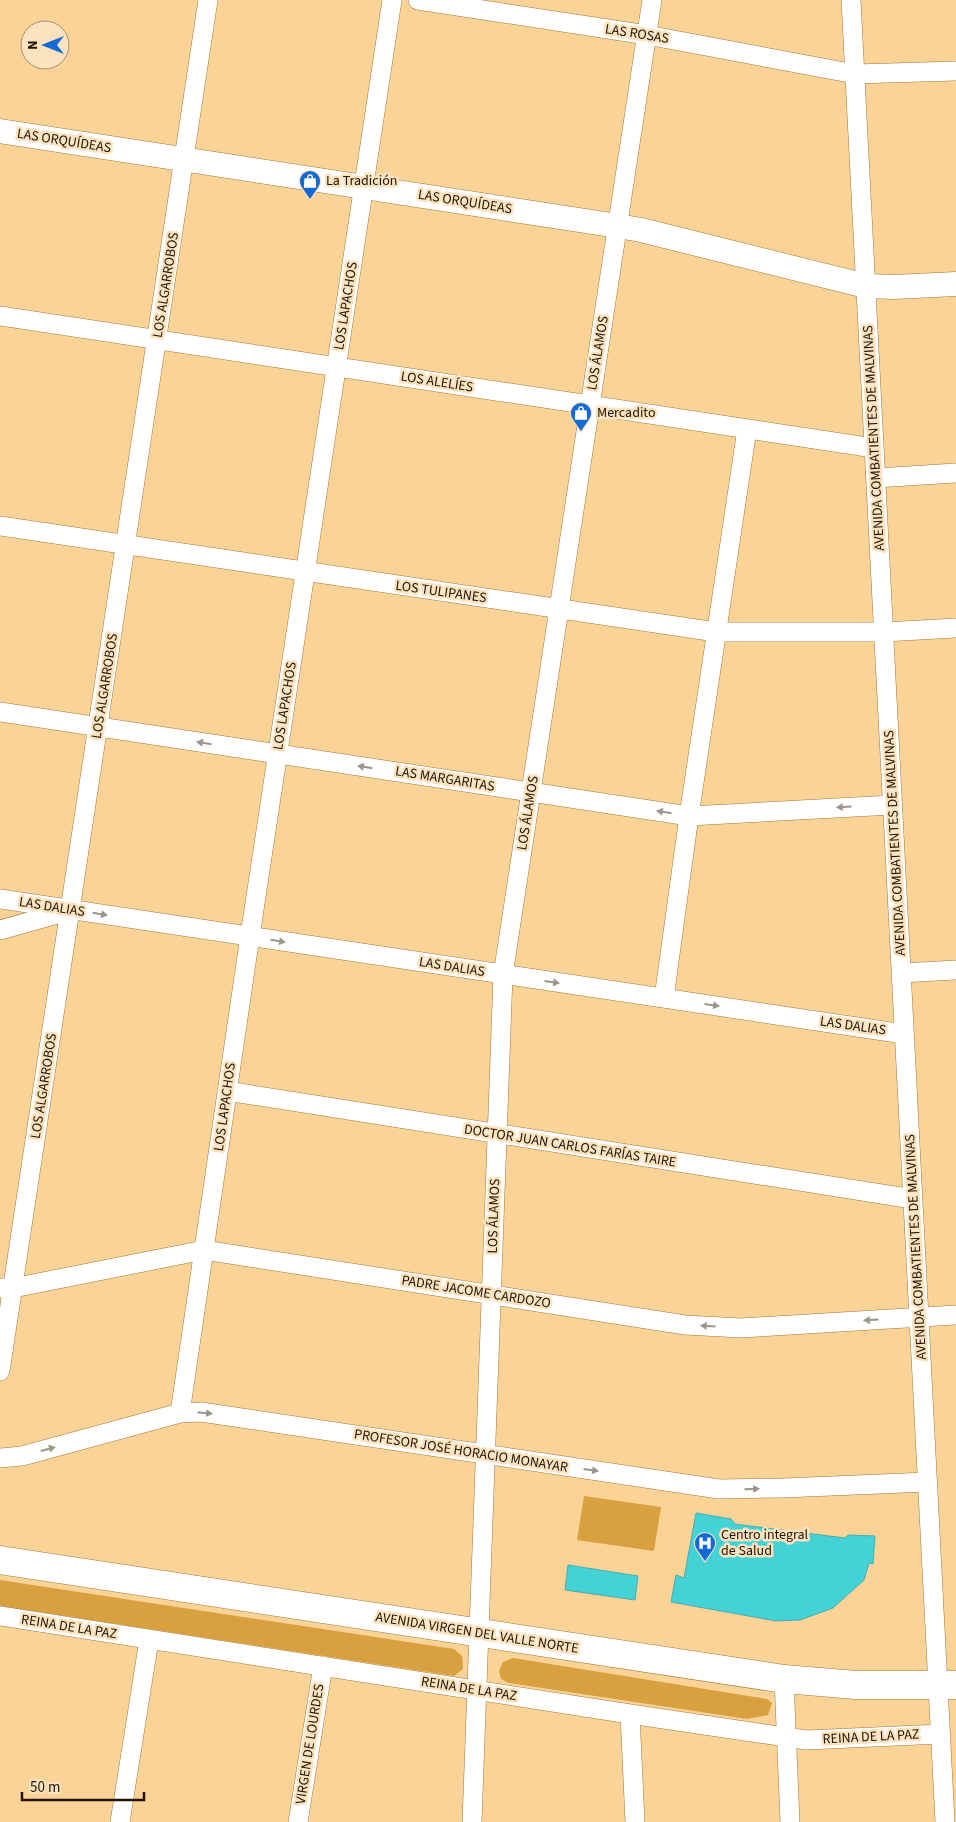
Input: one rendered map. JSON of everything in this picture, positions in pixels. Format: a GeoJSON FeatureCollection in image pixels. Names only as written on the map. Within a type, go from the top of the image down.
{"type":"FeatureCollection","features":[{"type":"Feature","properties":{"kind":"main road","name":"AVENIDA VIRGEN DEL VALLE NORTE"},"geometry":{"type":"LineString","coordinates":[[0,1560],[784,1679],[856,1685],[947,1686]]}},
{"type":"Feature","properties":{"kind":"street","name":"LOS ALGARROBOS"},"geometry":{"type":"LineString","coordinates":[[0,1371],[6,1288],[71,910],[208,0]]}},
{"type":"Feature","properties":{"kind":"street","name":"LOS LAPACHOS"},"geometry":{"type":"LineString","coordinates":[[180,1412],[392,0]]}},
{"type":"Feature","properties":{"kind":"street","name":"LAS ROSAS"},"geometry":{"type":"LineString","coordinates":[[418,0],[647,35],[855,74],[956,71]]}},
{"type":"Feature","properties":{"kind":"street","name":"LOS ÁLAMOS"},"geometry":{"type":"LineString","coordinates":[[472,1822],[503,975],[652,0]]}},
{"type":"Feature","properties":{"kind":"street","name":"AVENIDA COMBATIENTES DE MALVINAS"},"geometry":{"type":"LineString","coordinates":[[851,0],[928,1482],[947,1686],[941,1734],[945,1822]]}},
{"type":"Feature","properties":{"kind":"street","name":"LAS ORQUÍDEAS"},"geometry":{"type":"LineString","coordinates":[[0,131],[641,230],[866,286],[894,287],[956,284]]}},
{"type":"Feature","properties":{"kind":"street","name":"LOS ALELÍES"},"geometry":{"type":"LineString","coordinates":[[0,316],[874,448]]}},
{"type":"Feature","properties":{"kind":"street"},"geometry":{"type":"LineString","coordinates":[[664,998],[689,816],[747,429]]}},
{"type":"Feature","properties":{"kind":"street"},"geometry":{"type":"LineString","coordinates":[[876,478],[956,473]]}},
{"type":"Feature","properties":{"kind":"street","name":"LOS TULIPANES"},"geometry":{"type":"LineString","coordinates":[[0,526],[716,632],[884,632],[956,628]]}},
{"type":"Feature","properties":{"kind":"street","name":"LAS MARGARITAS"},"geometry":{"type":"LineString","coordinates":[[0,712],[689,816],[892,805]]}},
{"type":"Feature","properties":{"kind":"street","name":"LAS DALIAS"},"geometry":{"type":"LineString","coordinates":[[0,899],[904,1034]]}},
{"type":"Feature","properties":{"kind":"street"},"geometry":{"type":"LineString","coordinates":[[0,930],[71,910]]}},
{"type":"Feature","properties":{"kind":"street"},"geometry":{"type":"LineString","coordinates":[[901,973],[956,970]]}},
{"type":"Feature","properties":{"kind":"street","name":"DOCTOR JUAN CARLOS FARÍAS TAIRE"},"geometry":{"type":"LineString","coordinates":[[227,1091],[913,1199]]}},
{"type":"Feature","properties":{"kind":"street","name":"PADRE JACOME CARDOZO"},"geometry":{"type":"LineString","coordinates":[[6,1288],[204,1250],[694,1325],[741,1328],[956,1315]]}},
{"type":"Feature","properties":{"kind":"street","name":"PROFESOR JOSÉ HORACIO MONAYAR"},"geometry":{"type":"LineString","coordinates":[[0,1458],[22,1456],[180,1412],[201,1412],[719,1489],[928,1482]]}},
{"type":"Feature","properties":{"kind":"street","name":"REINA DE LA PAZ"},"geometry":{"type":"LineString","coordinates":[[0,1616],[806,1740],[941,1734]]}},
{"type":"Feature","properties":{"kind":"street"},"geometry":{"type":"LineString","coordinates":[[120,1822],[149,1640]]}},
{"type":"Feature","properties":{"kind":"street","name":"VIRGEN DE LOURDES"},"geometry":{"type":"LineString","coordinates":[[298,1822],[323,1666]]}},
{"type":"Feature","properties":{"kind":"street"},"geometry":{"type":"LineString","coordinates":[[784,1679],[790,1822]]}},
{"type":"Feature","properties":{"kind":"street"},"geometry":{"type":"LineString","coordinates":[[630,1714],[635,1822]]}},
{"type":"Feature","properties":{"kind":"shaded area"},"geometry":{"type":"Polygon","coordinates":[[[584,1496],[661,1507],[654,1551],[577,1540],[584,1496]]]}},
{"type":"Feature","properties":{"kind":"shaded area"},"geometry":{"type":"Polygon","coordinates":[[[0,1580],[454,1649],[462,1656],[463,1669],[454,1676],[0,1606],[0,1580]]]}},
{"type":"Feature","properties":{"kind":"shaded area"},"geometry":{"type":"Polygon","coordinates":[[[513,1658],[767,1699],[772,1703],[768,1715],[747,1719],[509,1683],[501,1679],[499,1671],[503,1662],[513,1658]]]}},
{"type":"Feature","properties":{"kind":"building"},"geometry":{"type":"Polygon","coordinates":[[[696,1513],[731,1519],[735,1524],[845,1538],[848,1535],[875,1536],[873,1564],[869,1563],[864,1580],[833,1608],[800,1620],[776,1621],[671,1602],[676,1575],[684,1578],[696,1513]]]}},
{"type":"Feature","properties":{"kind":"building"},"geometry":{"type":"Polygon","coordinates":[[[568,1565],[638,1576],[635,1600],[565,1590],[568,1565]]]}},
{"type":"Feature","properties":{"kind":"place","name":"La Tradición"},"geometry":{"type":"Point","coordinates":[310,200]}},
{"type":"Feature","properties":{"kind":"place","name":"Mercadito"},"geometry":{"type":"Point","coordinates":[581,432]}},
{"type":"Feature","properties":{"kind":"place","name":"Centro integral de Salud"},"geometry":{"type":"Point","coordinates":[705,1562]}}]}
